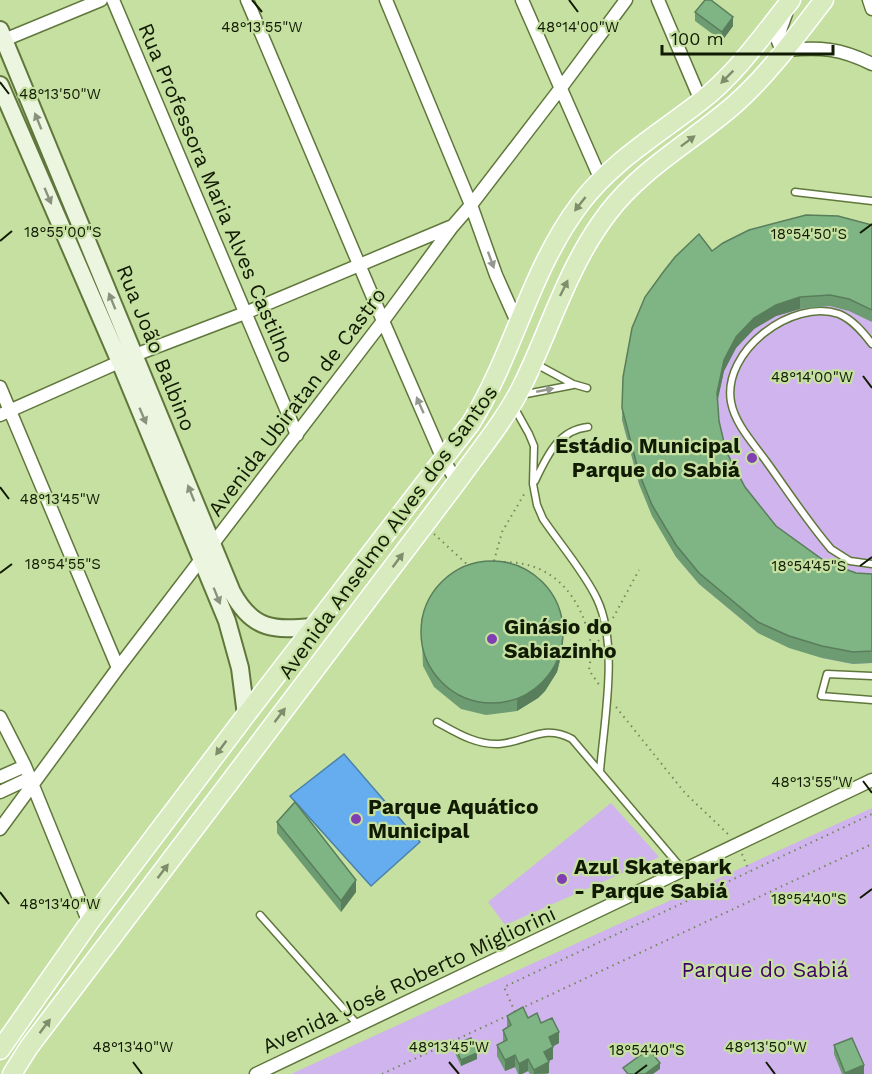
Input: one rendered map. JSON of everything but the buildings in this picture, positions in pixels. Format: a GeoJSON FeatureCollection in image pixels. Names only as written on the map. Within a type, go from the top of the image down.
{"type":"FeatureCollection","features":[{"type":"Feature","properties":{"kind":"main road","name":"Avenida Anselmo Alves dos Santos"},"geometry":{"type":"LineString","coordinates":[[0,1050],[89,923],[443,459],[482,404],[538,272],[581,202],[633,151],[701,101],[736,69],[791,0]]}},
{"type":"Feature","properties":{"kind":"main road","name":"Avenida Anselmo Alves dos Santos"},"geometry":{"type":"LineString","coordinates":[[12,1074],[29,1047],[456,483],[514,400],[579,257],[609,212],[625,192],[649,171],[736,104],[786,50],[824,0]]}},
{"type":"Feature","properties":{"kind":"main road","name":"Rua João Balbino"},"geometry":{"type":"LineString","coordinates":[[1,39],[128,359],[202,560],[227,621],[240,668],[246,715]]}},
{"type":"Feature","properties":{"kind":"main road","name":"Rua João Balbino"},"geometry":{"type":"LineString","coordinates":[[0,85],[128,359],[236,601],[254,621],[273,628],[284,630],[314,627]]}},
{"type":"Feature","properties":{"kind":"main road"},"geometry":{"type":"LineString","coordinates":[[12,1034],[24,1038],[29,1047]]}},
{"type":"Feature","properties":{"kind":"street"},"geometry":{"type":"LineString","coordinates":[[1,39],[101,0]]}},
{"type":"Feature","properties":{"kind":"street","name":"Rua Professora Maria Alves Castilho"},"geometry":{"type":"LineString","coordinates":[[114,0],[297,435]]}},
{"type":"Feature","properties":{"kind":"street"},"geometry":{"type":"LineString","coordinates":[[247,0],[383,321],[443,459],[456,483]]}},
{"type":"Feature","properties":{"kind":"street"},"geometry":{"type":"LineString","coordinates":[[386,0],[517,322]]}},
{"type":"Feature","properties":{"kind":"street"},"geometry":{"type":"LineString","coordinates":[[522,0],[601,180]]}},
{"type":"Feature","properties":{"kind":"street","name":"Avenida Ubiratan de Castro"},"geometry":{"type":"LineString","coordinates":[[0,829],[29,777],[213,546],[452,227],[626,0]]}},
{"type":"Feature","properties":{"kind":"street"},"geometry":{"type":"LineString","coordinates":[[658,0],[701,101]]}},
{"type":"Feature","properties":{"kind":"street"},"geometry":{"type":"LineString","coordinates":[[791,0],[777,39],[780,46],[786,50],[828,48],[872,64]]}},
{"type":"Feature","properties":{"kind":"street"},"geometry":{"type":"LineString","coordinates":[[869,0],[872,9]]}},
{"type":"Feature","properties":{"kind":"street"},"geometry":{"type":"LineString","coordinates":[[5,412],[128,359],[452,227]]}},
{"type":"Feature","properties":{"kind":"street"},"geometry":{"type":"LineString","coordinates":[[0,387],[5,412],[118,668]]}},
{"type":"Feature","properties":{"kind":"street"},"geometry":{"type":"LineString","coordinates":[[0,717],[29,777],[89,923]]}},
{"type":"Feature","properties":{"kind":"street"},"geometry":{"type":"LineString","coordinates":[[0,777],[29,777]]}},
{"type":"Feature","properties":{"kind":"street"},"geometry":{"type":"LineString","coordinates":[[0,792],[29,777]]}},
{"type":"Feature","properties":{"kind":"street","name":"Avenida José Roberto Migliorini"},"geometry":{"type":"LineString","coordinates":[[256,1074],[872,780]]}},
{"type":"Feature","properties":{"kind":"lane"},"geometry":{"type":"LineString","coordinates":[[795,192],[872,201]]}},
{"type":"Feature","properties":{"kind":"lane"},"geometry":{"type":"LineString","coordinates":[[872,344],[852,322],[828,311],[810,313],[783,321],[765,331],[749,347],[735,374],[731,397],[733,410],[746,432],[831,549],[850,561],[872,564]]}},
{"type":"Feature","properties":{"kind":"lane"},"geometry":{"type":"LineString","coordinates":[[533,362],[573,384],[587,388]]}},
{"type":"Feature","properties":{"kind":"lane"},"geometry":{"type":"LineString","coordinates":[[573,384],[514,400],[534,446],[534,484],[537,505],[543,519],[597,598],[607,628],[607,696],[600,771]]}},
{"type":"Feature","properties":{"kind":"lane"},"geometry":{"type":"LineString","coordinates":[[534,484],[555,443],[577,428],[588,427]]}},
{"type":"Feature","properties":{"kind":"lane"},"geometry":{"type":"LineString","coordinates":[[872,676],[827,674],[821,696],[872,700]]}},
{"type":"Feature","properties":{"kind":"lane"},"geometry":{"type":"LineString","coordinates":[[437,722],[469,739],[499,744],[547,732],[560,732],[572,739],[684,871]]}},
{"type":"Feature","properties":{"kind":"lane"},"geometry":{"type":"LineString","coordinates":[[260,915],[358,1025]]}},
{"type":"Feature","properties":{"kind":"path"},"geometry":{"type":"LineString","coordinates":[[494,561],[502,532],[534,476]]}},
{"type":"Feature","properties":{"kind":"path"},"geometry":{"type":"LineString","coordinates":[[414,538],[425,547],[435,534],[471,568],[478,566]]}},
{"type":"Feature","properties":{"kind":"path"},"geometry":{"type":"LineString","coordinates":[[486,563],[522,562],[543,569],[565,586],[577,604],[589,630],[592,650],[589,670],[607,696],[685,792],[739,844],[748,872]]}},
{"type":"Feature","properties":{"kind":"path"},"geometry":{"type":"LineString","coordinates":[[592,650],[639,570]]}},
{"type":"Feature","properties":{"kind":"path"},"geometry":{"type":"LineString","coordinates":[[515,1012],[504,987],[872,814]]}},
{"type":"Feature","properties":{"kind":"path"},"geometry":{"type":"LineString","coordinates":[[382,1074],[872,844]]}},
{"type":"Feature","properties":{"kind":"green space","name":"Estádio Municipal Parque do Sabiá"},"geometry":{"type":"Polygon","coordinates":[[[872,237],[872,663],[853,664],[822,658],[758,633],[699,584],[676,557],[639,484],[622,420],[623,388],[872,237]]]}},
{"type":"Feature","properties":{"kind":"green space","name":"Azul Skatepark - Parque Sabiá"},"geometry":{"type":"Polygon","coordinates":[[[611,803],[659,857],[505,925],[488,902],[611,803]]]}},
{"type":"Feature","properties":{"kind":"green space","name":"Parque do Sabiá"},"geometry":{"type":"Polygon","coordinates":[[[872,808],[872,1074],[291,1074],[872,808]]]}},
{"type":"Feature","properties":{"kind":"water","name":"Parque Aquático Municipal"},"geometry":{"type":"Polygon","coordinates":[[[344,754],[420,842],[371,886],[290,796],[344,754]]]}},
{"type":"Feature","properties":{"kind":"place","name":"Estádio Municipal Parque do Sabiá"},"geometry":{"type":"Point","coordinates":[752,458]}},
{"type":"Feature","properties":{"kind":"place","name":"Ginásio do Sabiazinho"},"geometry":{"type":"Point","coordinates":[492,639]}},
{"type":"Feature","properties":{"kind":"place","name":"Parque Aquático Municipal"},"geometry":{"type":"Point","coordinates":[356,819]}},
{"type":"Feature","properties":{"kind":"place","name":"Azul Skatepark - Parque Sabiá"},"geometry":{"type":"Point","coordinates":[562,879]}}]}
